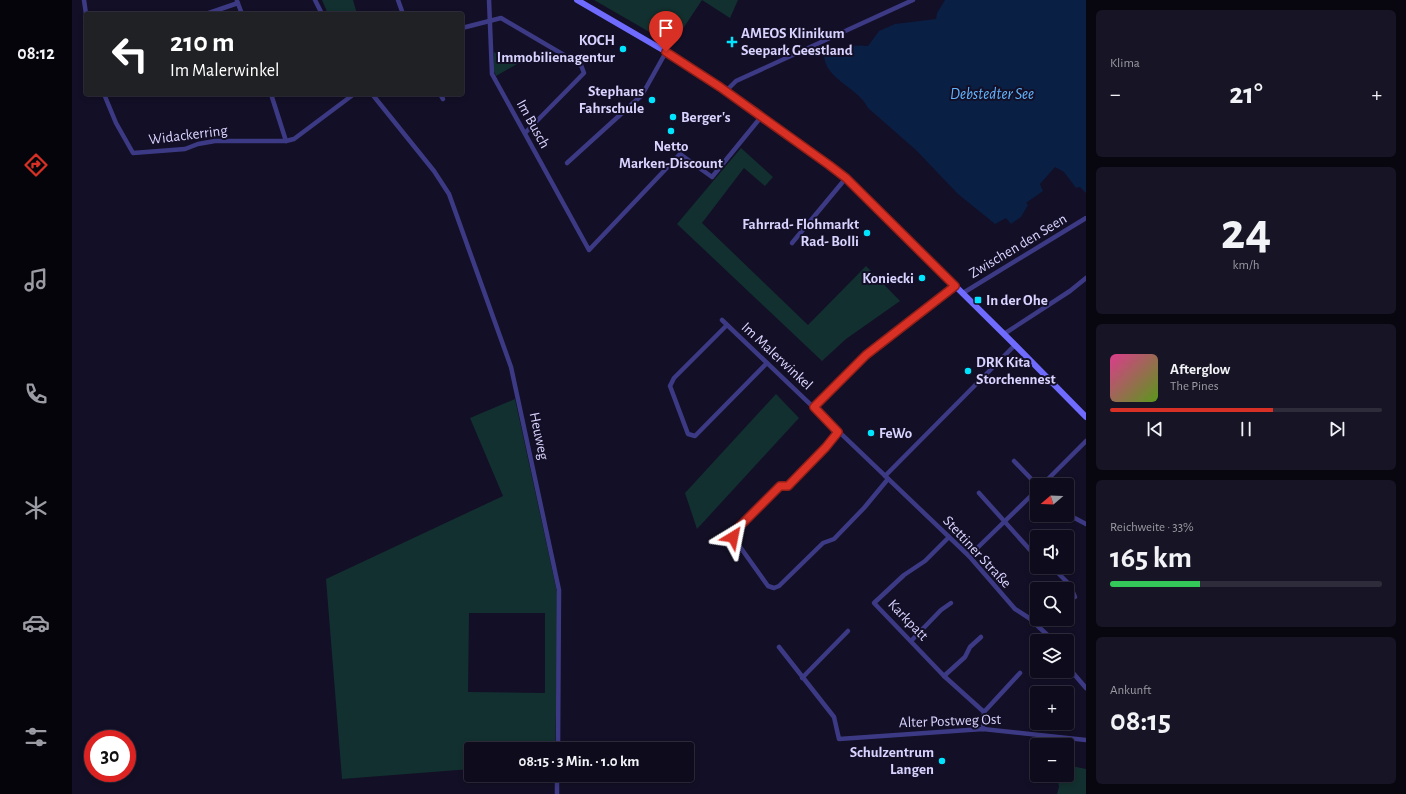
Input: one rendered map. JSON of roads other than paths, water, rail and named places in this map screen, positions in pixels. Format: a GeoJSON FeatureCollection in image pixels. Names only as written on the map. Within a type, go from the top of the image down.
{"type":"FeatureCollection","features":[{"type":"Feature","properties":{"kind":"main road"},"geometry":{"type":"LineString","coordinates":[[577,0],[666,52],[726,92],[846,178],[1086,417]]}},
{"type":"Feature","properties":{"kind":"street"},"geometry":{"type":"LineString","coordinates":[[84,0],[86,12]]}},
{"type":"Feature","properties":{"kind":"street"},"geometry":{"type":"LineString","coordinates":[[315,0],[321,12]]}},
{"type":"Feature","properties":{"kind":"street"},"geometry":{"type":"LineString","coordinates":[[398,0],[402,12]]}},
{"type":"Feature","properties":{"kind":"street","name":"Im Busch"},"geometry":{"type":"LineString","coordinates":[[489,0],[492,74],[589,250],[680,154],[712,177],[761,117]]}},
{"type":"Feature","properties":{"kind":"street"},"geometry":{"type":"LineString","coordinates":[[726,92],[736,81],[913,0]]}},
{"type":"Feature","properties":{"kind":"street"},"geometry":{"type":"LineString","coordinates":[[211,12],[237,1],[241,12]]}},
{"type":"Feature","properties":{"kind":"street"},"geometry":{"type":"LineString","coordinates":[[464,28],[501,18],[584,68],[584,74],[525,133]]}},
{"type":"Feature","properties":{"kind":"street"},"geometry":{"type":"LineString","coordinates":[[567,163],[642,95],[666,52]]}},
{"type":"Feature","properties":{"kind":"street","name":"Widackerring"},"geometry":{"type":"LineString","coordinates":[[105,96],[116,123],[133,153],[185,149],[198,144],[215,141],[286,141]]}},
{"type":"Feature","properties":{"kind":"street"},"geometry":{"type":"LineString","coordinates":[[272,96],[286,141],[294,139],[351,96]]}},
{"type":"Feature","properties":{"kind":"street","name":"Heuweg"},"geometry":{"type":"LineString","coordinates":[[374,96],[434,171],[449,194],[513,376],[560,599],[558,742]]}},
{"type":"Feature","properties":{"kind":"street"},"geometry":{"type":"LineString","coordinates":[[792,243],[846,178]]}},
{"type":"Feature","properties":{"kind":"street","name":"Zwischen den Seen"},"geometry":{"type":"LineString","coordinates":[[963,293],[1086,218]]}},
{"type":"Feature","properties":{"kind":"street"},"geometry":{"type":"LineString","coordinates":[[1004,334],[1070,291],[1086,278]]}},
{"type":"Feature","properties":{"kind":"street"},"geometry":{"type":"LineString","coordinates":[[814,407],[866,355],[955,286]]}},
{"type":"Feature","properties":{"kind":"street","name":"Im Malerwinkel"},"geometry":{"type":"LineString","coordinates":[[722,320],[886,477]]}},
{"type":"Feature","properties":{"kind":"street"},"geometry":{"type":"LineString","coordinates":[[727,325],[674,378],[670,386],[688,434],[695,436],[767,363]]}},
{"type":"Feature","properties":{"kind":"street"},"geometry":{"type":"LineString","coordinates":[[838,432],[826,447],[788,486],[780,486],[733,533],[733,537],[768,586],[774,588],[779,586],[822,543],[834,539],[864,508],[886,477],[1015,345]]}},
{"type":"Feature","properties":{"kind":"street"},"geometry":{"type":"LineString","coordinates":[[1049,478],[1086,441]]}},
{"type":"Feature","properties":{"kind":"street"},"geometry":{"type":"LineString","coordinates":[[1014,461],[1030,478]]}},
{"type":"Feature","properties":{"kind":"street","name":"Stettiner Straße"},"geometry":{"type":"LineString","coordinates":[[886,477],[969,556],[1015,609],[1029,618],[1046,634]]}},
{"type":"Feature","properties":{"kind":"street"},"geometry":{"type":"LineString","coordinates":[[978,494],[1030,550]]}},
{"type":"Feature","properties":{"kind":"street"},"geometry":{"type":"LineString","coordinates":[[969,556],[1030,497]]}},
{"type":"Feature","properties":{"kind":"street"},"geometry":{"type":"LineString","coordinates":[[1074,518],[1086,524]]}},
{"type":"Feature","properties":{"kind":"street","name":"Karkpatt"},"geometry":{"type":"LineString","coordinates":[[949,537],[925,561],[904,575],[874,603],[944,676],[984,712]]}},
{"type":"Feature","properties":{"kind":"street"},"geometry":{"type":"LineString","coordinates":[[1059,574],[1070,585],[1075,597]]}},
{"type":"Feature","properties":{"kind":"street"},"geometry":{"type":"LineString","coordinates":[[911,641],[940,610],[950,603]]}},
{"type":"Feature","properties":{"kind":"street"},"geometry":{"type":"LineString","coordinates":[[779,647],[802,678],[848,631]]}},
{"type":"Feature","properties":{"kind":"street"},"geometry":{"type":"LineString","coordinates":[[944,676],[965,657],[970,647],[981,637]]}},
{"type":"Feature","properties":{"kind":"street"},"geometry":{"type":"LineString","coordinates":[[983,729],[984,712],[1020,673]]}},
{"type":"Feature","properties":{"kind":"street"},"geometry":{"type":"LineString","coordinates":[[1074,674],[1086,688]]}},
{"type":"Feature","properties":{"kind":"street","name":"Alter Postweg Ost"},"geometry":{"type":"LineString","coordinates":[[802,678],[834,717],[839,739],[983,729],[1086,740]]}},
{"type":"Feature","properties":{"kind":"street"},"geometry":{"type":"LineString","coordinates":[[557,794],[558,782]]}},
{"type":"Feature","properties":{"kind":"water","name":"Debstedter See"},"geometry":{"type":"Polygon","coordinates":[[[945,0],[1086,0],[1086,193],[1080,187],[1076,188],[1064,172],[1055,167],[1040,184],[1043,191],[1026,203],[1028,205],[1021,217],[1011,224],[1006,218],[995,224],[958,194],[916,150],[868,108],[857,94],[830,71],[824,56],[845,47],[868,46],[879,31],[895,24],[936,19],[937,13],[945,0]]]}},
{"type":"Feature","properties":{"kind":"place","name":"AMEOS Klinikum Seepark Geestland"},"geometry":{"type":"Point","coordinates":[732,42]}},
{"type":"Feature","properties":{"kind":"place","name":"KOCH Immobilienagentur"},"geometry":{"type":"Point","coordinates":[623,49]}},
{"type":"Feature","properties":{"kind":"place","name":"Stephans Fahrschule"},"geometry":{"type":"Point","coordinates":[652,100]}},
{"type":"Feature","properties":{"kind":"place","name":"Berger's"},"geometry":{"type":"Point","coordinates":[673,117]}},
{"type":"Feature","properties":{"kind":"place","name":"Netto Marken-Discount"},"geometry":{"type":"Point","coordinates":[671,131]}},
{"type":"Feature","properties":{"kind":"place","name":"Fahrrad- Flohmarkt Rad- Bolli"},"geometry":{"type":"Point","coordinates":[867,233]}},
{"type":"Feature","properties":{"kind":"place","name":"Koniecki"},"geometry":{"type":"Point","coordinates":[922,278]}},
{"type":"Feature","properties":{"kind":"place","name":"In der Ohe"},"geometry":{"type":"Point","coordinates":[978,300]}},
{"type":"Feature","properties":{"kind":"place","name":"DRK Kita Storchennest"},"geometry":{"type":"Point","coordinates":[968,371]}},
{"type":"Feature","properties":{"kind":"place","name":"FeWo"},"geometry":{"type":"Point","coordinates":[871,433]}},
{"type":"Feature","properties":{"kind":"place","name":"Schulzentrum Langen"},"geometry":{"type":"Point","coordinates":[942,761]}}]}
